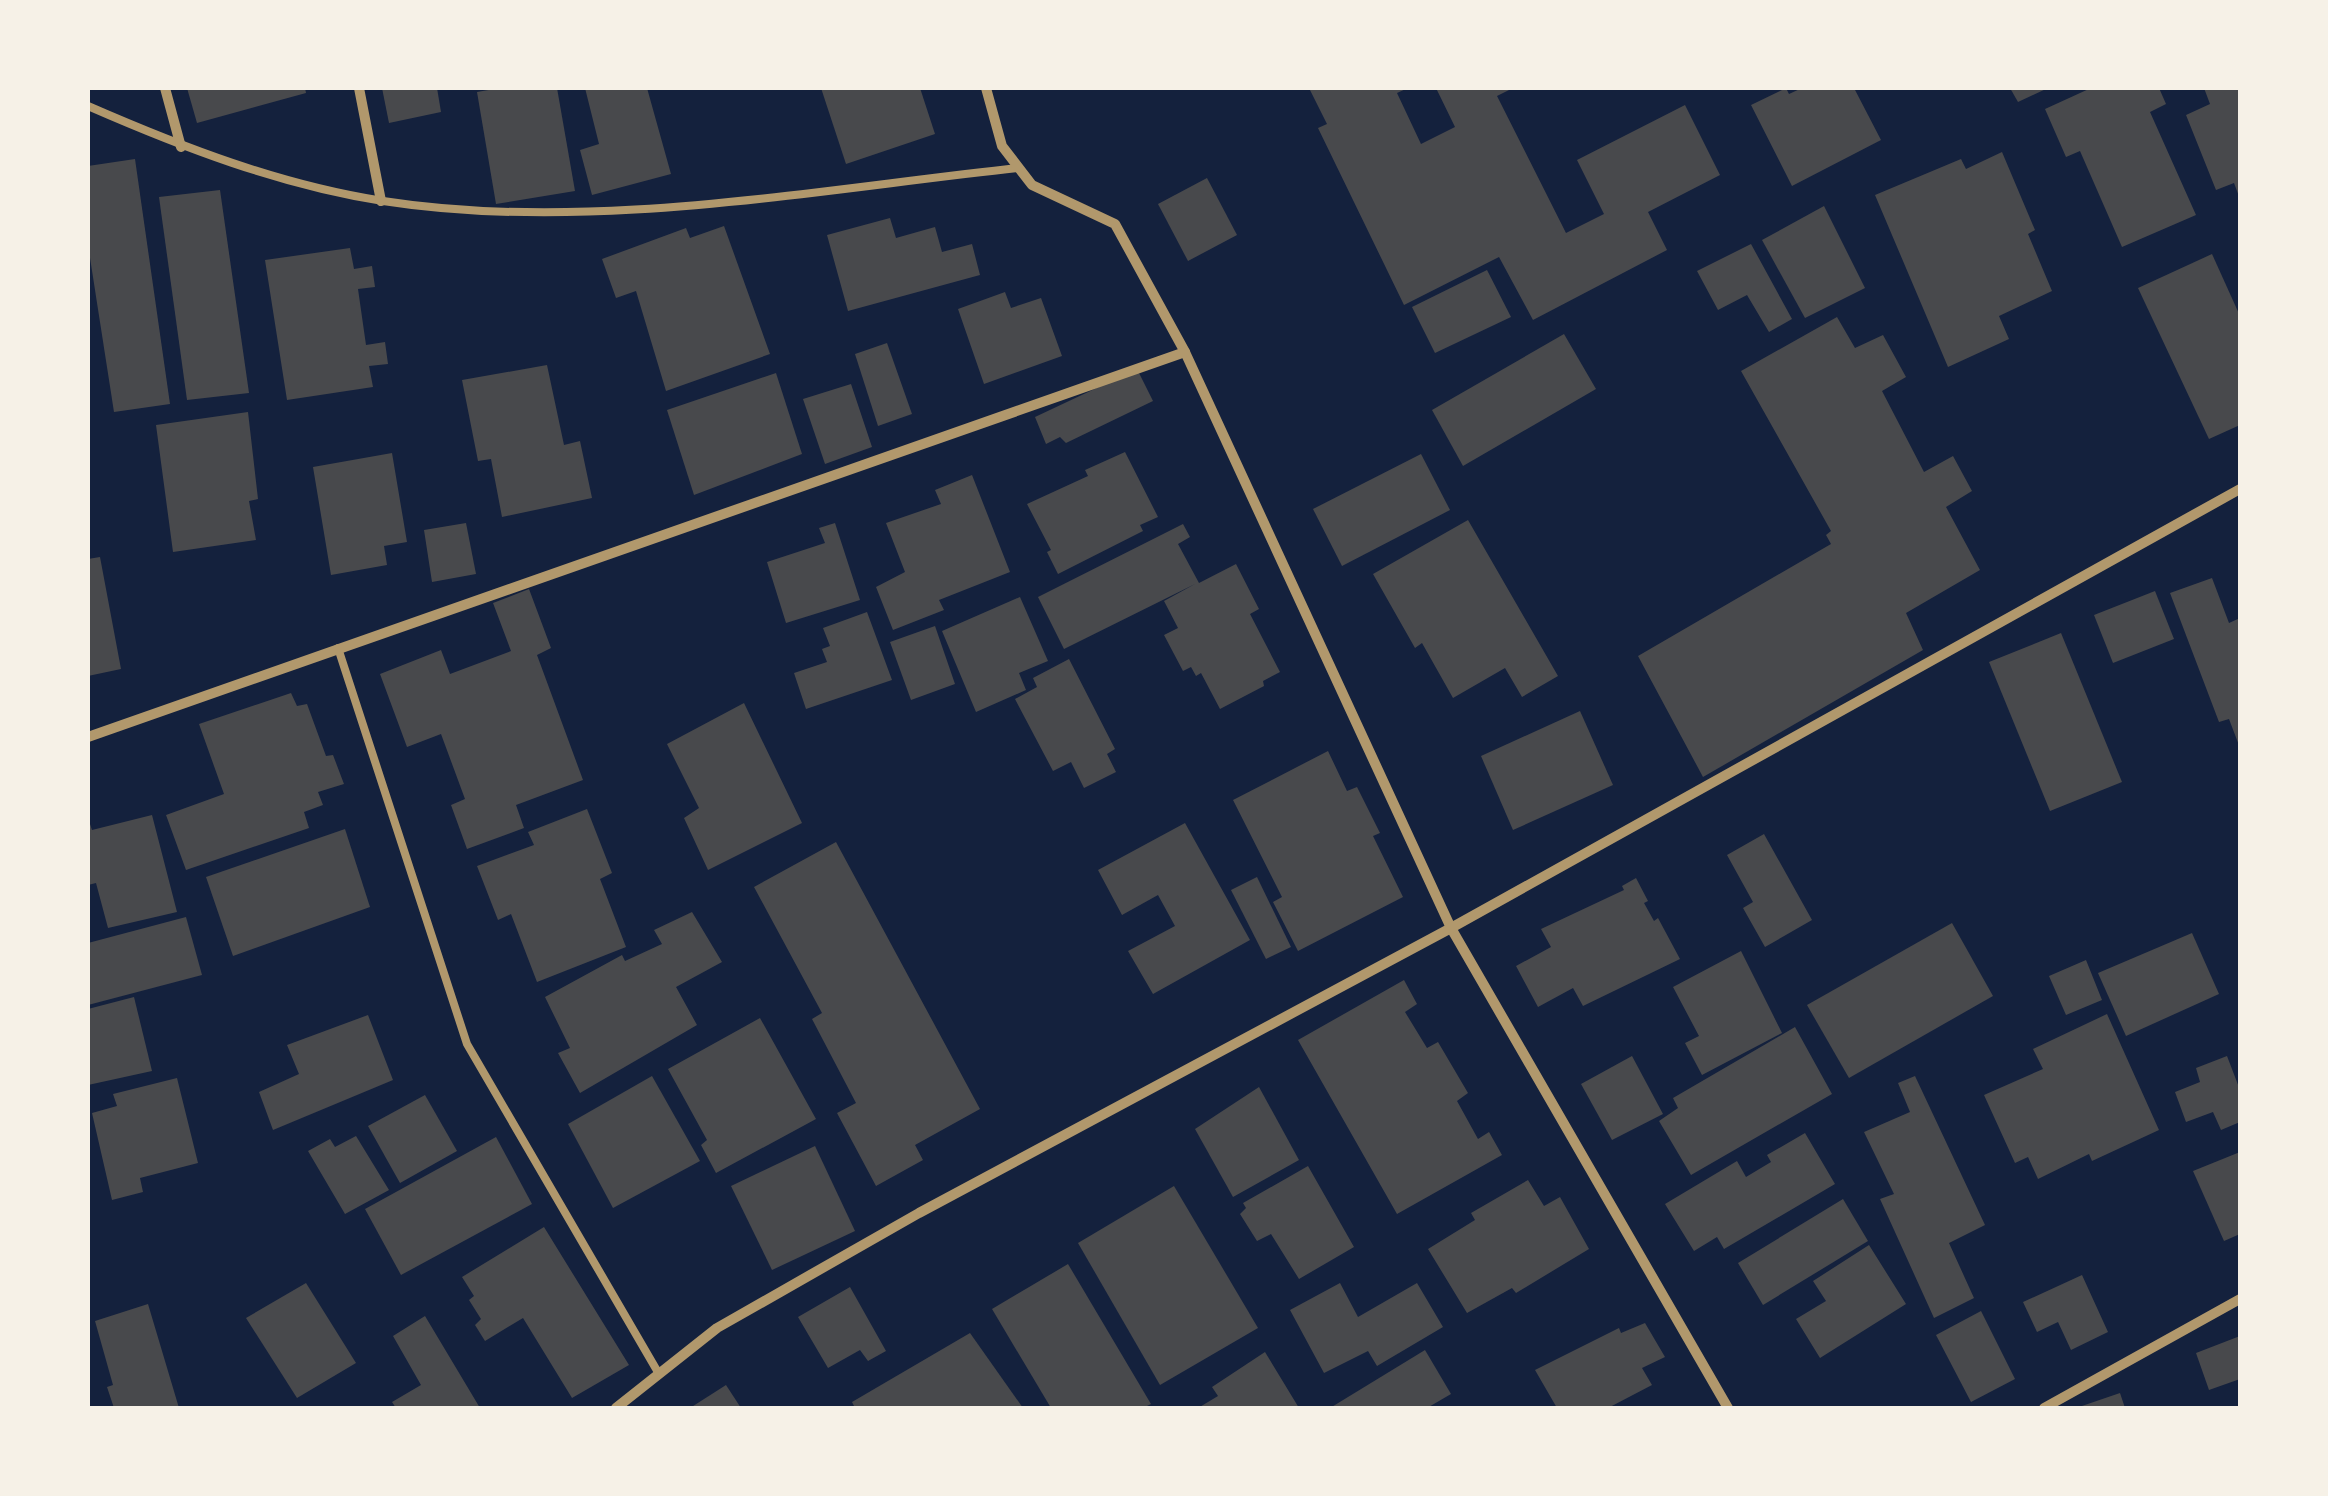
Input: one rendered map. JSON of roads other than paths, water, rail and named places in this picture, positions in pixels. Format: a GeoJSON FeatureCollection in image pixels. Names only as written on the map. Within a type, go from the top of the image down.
{"type":"FeatureCollection","features":[{"type":"Feature","properties":{"kind":"street"},"geometry":{"type":"LineString","coordinates":[[165,88],[182,146]]}},
{"type":"Feature","properties":{"kind":"street"},"geometry":{"type":"LineString","coordinates":[[359,88],[381,201]]}},
{"type":"Feature","properties":{"kind":"street"},"geometry":{"type":"LineString","coordinates":[[986,88],[1002,146],[1032,186],[1115,224],[1185,352],[1451,928],[1728,1408]]}},
{"type":"Feature","properties":{"kind":"street"},"geometry":{"type":"LineString","coordinates":[[88,736],[1185,352]]}},
{"type":"Feature","properties":{"kind":"street"},"geometry":{"type":"LineString","coordinates":[[616,1408],[717,1328],[902,1222],[1451,928],[2240,488]]}},
{"type":"Feature","properties":{"kind":"street"},"geometry":{"type":"LineString","coordinates":[[2044,1408],[2240,1298]]}},
{"type":"Feature","properties":{"kind":"lane"},"geometry":{"type":"LineString","coordinates":[[88,106],[219,160],[381,201],[510,214],[674,204],[1018,168]]}},
{"type":"Feature","properties":{"kind":"lane"},"geometry":{"type":"LineString","coordinates":[[338,648],[467,1044],[660,1374]]}}]}
